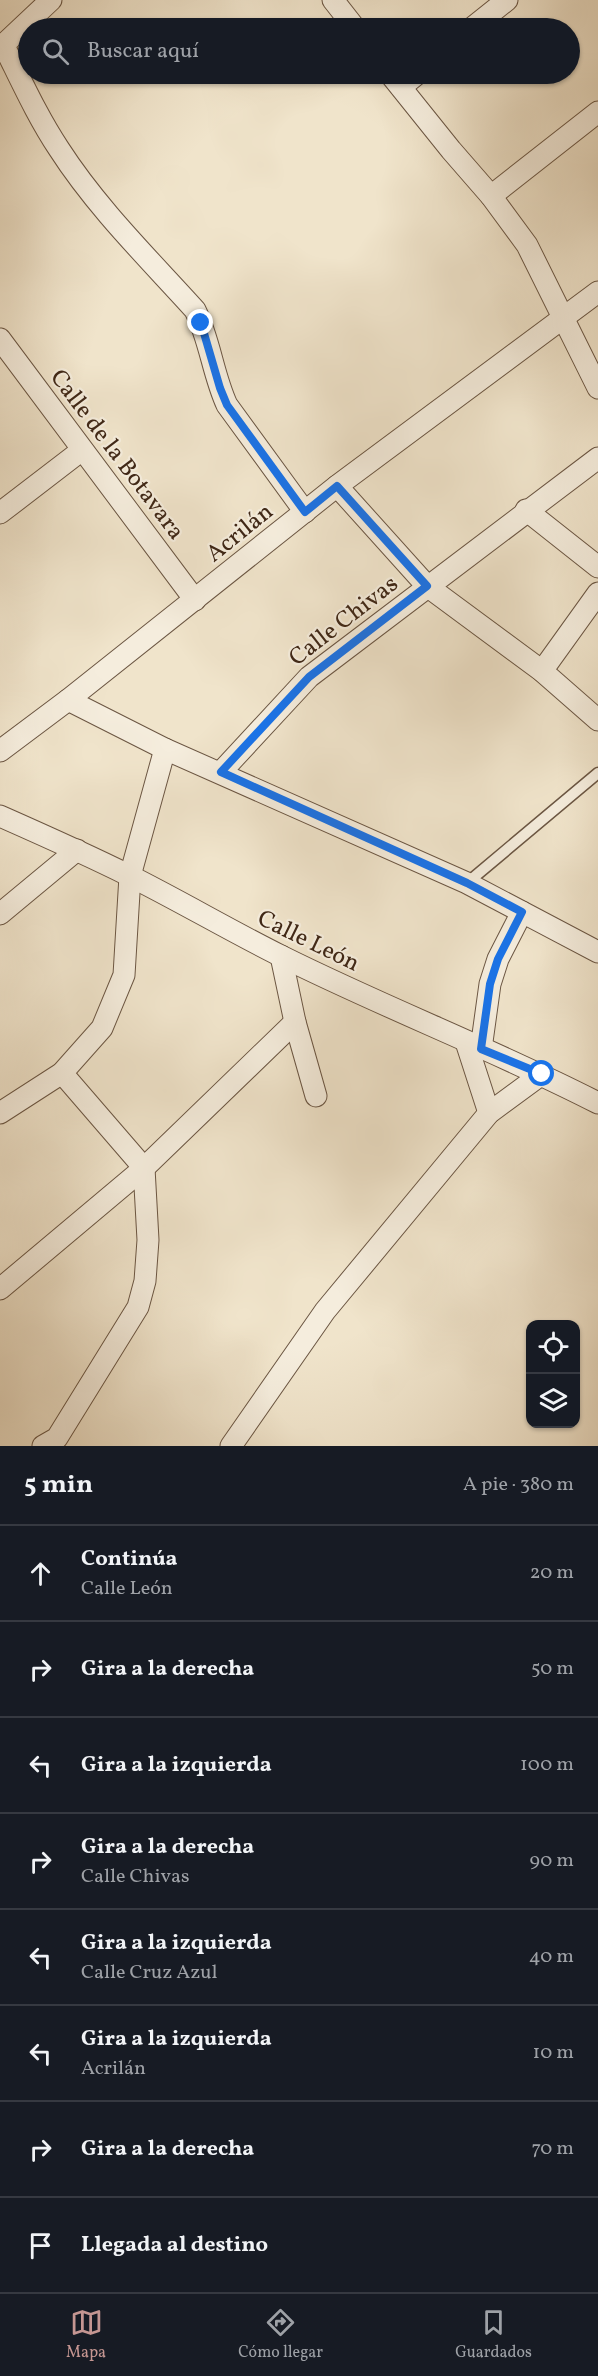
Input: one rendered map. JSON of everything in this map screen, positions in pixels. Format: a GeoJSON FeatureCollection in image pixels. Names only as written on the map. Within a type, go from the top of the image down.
{"type":"FeatureCollection","features":[{"type":"Feature","properties":{"kind":"street"},"geometry":{"type":"LineString","coordinates":[[32,18],[51,0]]}},
{"type":"Feature","properties":{"kind":"street"},"geometry":{"type":"LineString","coordinates":[[333,0],[347,18]]}},
{"type":"Feature","properties":{"kind":"street"},"geometry":{"type":"LineString","coordinates":[[484,18],[507,0]]}},
{"type":"Feature","properties":{"kind":"street"},"geometry":{"type":"LineString","coordinates":[[18,31],[2,46],[18,76]]}},
{"type":"Feature","properties":{"kind":"street"},"geometry":{"type":"LineString","coordinates":[[22,84],[60,150],[111,216],[195,310],[227,405],[305,512]]}},
{"type":"Feature","properties":{"kind":"street"},"geometry":{"type":"LineString","coordinates":[[407,84],[451,150],[491,196],[527,244],[598,388]]}},
{"type":"Feature","properties":{"kind":"street"},"geometry":{"type":"LineString","coordinates":[[491,196],[598,112]]}},
{"type":"Feature","properties":{"kind":"street","name":"Acrilán"},"geometry":{"type":"LineString","coordinates":[[0,750],[68,700],[337,486],[598,292]]}},
{"type":"Feature","properties":{"kind":"street","name":"Calle de la Botavara"},"geometry":{"type":"LineString","coordinates":[[0,339],[195,600]]}},
{"type":"Feature","properties":{"kind":"street"},"geometry":{"type":"LineString","coordinates":[[0,513],[82,450]]}},
{"type":"Feature","properties":{"kind":"street","name":"Calle Chivas"},"geometry":{"type":"LineString","coordinates":[[221,772],[309,677],[526,510],[598,458]]}},
{"type":"Feature","properties":{"kind":"street"},"geometry":{"type":"LineString","coordinates":[[337,486],[427,586],[542,671],[598,720]]}},
{"type":"Feature","properties":{"kind":"street"},"geometry":{"type":"LineString","coordinates":[[526,510],[598,567]]}},
{"type":"Feature","properties":{"kind":"street"},"geometry":{"type":"LineString","coordinates":[[542,671],[598,593]]}},
{"type":"Feature","properties":{"kind":"street"},"geometry":{"type":"LineString","coordinates":[[68,700],[165,749],[467,883],[598,952]]}},
{"type":"Feature","properties":{"kind":"street"},"geometry":{"type":"LineString","coordinates":[[0,1113],[62,1073],[102,1028],[124,975],[130,876],[165,749]]}},
{"type":"Feature","properties":{"kind":"street","name":"Calle León"},"geometry":{"type":"LineString","coordinates":[[0,816],[77,849],[281,956],[473,1046],[542,1074],[598,1103]]}},
{"type":"Feature","properties":{"kind":"street"},"geometry":{"type":"LineString","coordinates":[[0,914],[77,849]]}},
{"type":"Feature","properties":{"kind":"street"},"geometry":{"type":"LineString","coordinates":[[489,1113],[473,1046],[498,959],[522,912]]}},
{"type":"Feature","properties":{"kind":"street"},"geometry":{"type":"LineString","coordinates":[[281,956],[316,1096]]}},
{"type":"Feature","properties":{"kind":"street"},"geometry":{"type":"LineString","coordinates":[[0,1288],[144,1168],[296,1022]]}},
{"type":"Feature","properties":{"kind":"street"},"geometry":{"type":"LineString","coordinates":[[43,1446],[57,1438],[138,1307],[145,1281],[148,1239],[144,1168],[62,1073]]}},
{"type":"Feature","properties":{"kind":"street"},"geometry":{"type":"LineString","coordinates":[[231,1446],[325,1311],[489,1113],[542,1074]]}},
{"type":"Feature","properties":{"kind":"lane"},"geometry":{"type":"LineString","coordinates":[[467,883],[598,773]]}},
{"type":"Feature","properties":{"kind":"route"},"geometry":{"type":"LineString","coordinates":[[201,323],[227,405],[305,512],[337,486],[427,586],[309,677],[221,772],[467,883],[522,912],[498,959],[490,984],[481,1049],[542,1074]]}}]}
